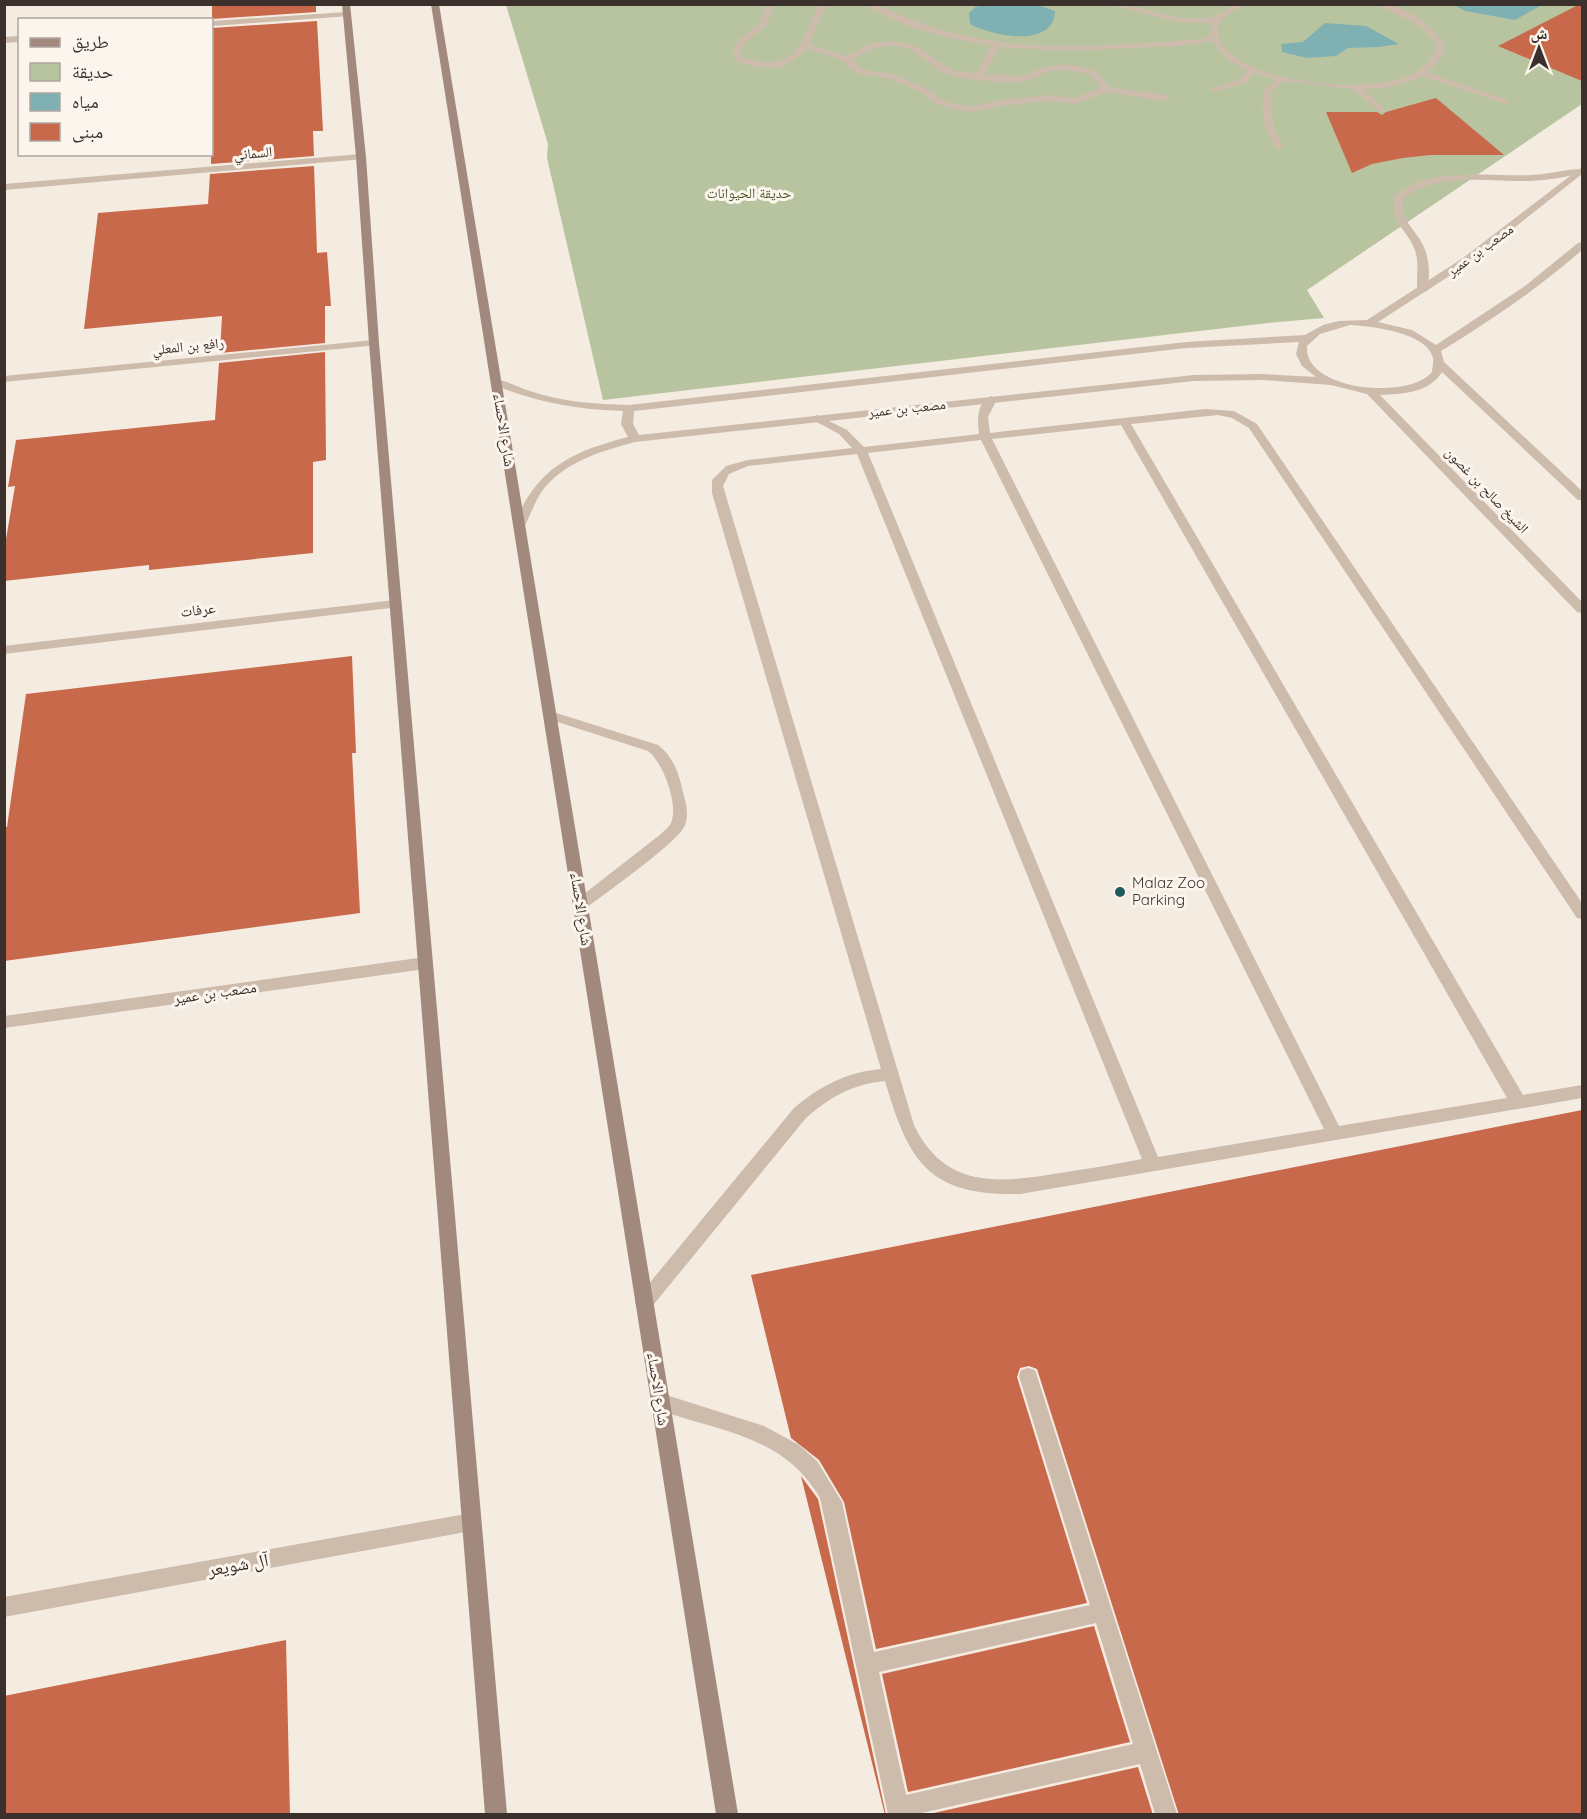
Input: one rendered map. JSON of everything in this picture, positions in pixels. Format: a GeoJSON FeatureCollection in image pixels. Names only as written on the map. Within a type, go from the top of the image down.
{"type":"FeatureCollection","features":[{"type":"Feature","properties":{"kind":"main road","name":"شارع الاحساء"},"geometry":{"type":"LineString","coordinates":[[435,4],[727,1815]]}},
{"type":"Feature","properties":{"kind":"main road"},"geometry":{"type":"LineString","coordinates":[[346,9],[361,157],[395,604],[496,1815]]}},
{"type":"Feature","properties":{"kind":"street"},"geometry":{"type":"LineString","coordinates":[[771,4],[763,24],[736,50],[740,60],[758,66],[778,65],[793,60],[804,45],[824,4]]}},
{"type":"Feature","properties":{"kind":"street"},"geometry":{"type":"LineString","coordinates":[[869,4],[932,29],[996,45],[1089,49],[1201,41],[1212,37]]}},
{"type":"Feature","properties":{"kind":"street"},"geometry":{"type":"LineString","coordinates":[[1112,4],[1167,17],[1206,22],[1216,20]]}},
{"type":"Feature","properties":{"kind":"street"},"geometry":{"type":"LineString","coordinates":[[1140,11],[1150,8],[1150,4]]}},
{"type":"Feature","properties":{"kind":"street"},"geometry":{"type":"LineString","coordinates":[[1240,4],[1226,11],[1216,20],[1212,28],[1212,37],[1219,48],[1233,60],[1252,70],[1282,79],[1318,85],[1355,87],[1392,82],[1422,73],[1433,66],[1439,57],[1441,48],[1438,39],[1420,22],[1379,4]]}},
{"type":"Feature","properties":{"kind":"street"},"geometry":{"type":"LineString","coordinates":[[213,24],[346,9]]}},
{"type":"Feature","properties":{"kind":"street"},"geometry":{"type":"LineString","coordinates":[[1167,17],[1186,27],[1188,33],[1172,43]]}},
{"type":"Feature","properties":{"kind":"street"},"geometry":{"type":"LineString","coordinates":[[847,58],[856,50],[870,44],[903,45],[913,47],[952,74],[995,79],[1024,79],[1047,69],[1066,67],[1092,72],[1106,89]]}},
{"type":"Feature","properties":{"kind":"street"},"geometry":{"type":"LineString","coordinates":[[804,45],[847,58],[852,66],[862,72],[890,76],[954,107],[974,109],[1000,103],[1049,98],[1075,101],[1106,89],[1166,98]]}},
{"type":"Feature","properties":{"kind":"street"},"geometry":{"type":"LineString","coordinates":[[978,76],[990,59],[996,45]]}},
{"type":"Feature","properties":{"kind":"street"},"geometry":{"type":"LineString","coordinates":[[1214,91],[1243,81],[1252,70]]}},
{"type":"Feature","properties":{"kind":"street"},"geometry":{"type":"LineString","coordinates":[[1422,73],[1506,101]]}},
{"type":"Feature","properties":{"kind":"street"},"geometry":{"type":"LineString","coordinates":[[1279,146],[1269,130],[1266,101],[1268,90],[1282,79]]}},
{"type":"Feature","properties":{"kind":"street"},"geometry":{"type":"LineString","coordinates":[[1355,87],[1381,110]]}},
{"type":"Feature","properties":{"kind":"street"},"geometry":{"type":"LineString","coordinates":[[1466,89],[1470,98],[1485,107]]}},
{"type":"Feature","properties":{"kind":"street","name":"السماني"},"geometry":{"type":"LineString","coordinates":[[4,187],[361,157]]}},
{"type":"Feature","properties":{"kind":"street","name":"مصعب بن عمير"},"geometry":{"type":"LineString","coordinates":[[1371,322],[1422,291],[1508,230],[1582,171]]}},
{"type":"Feature","properties":{"kind":"street"},"geometry":{"type":"LineString","coordinates":[[1422,291],[1425,276],[1419,247],[1399,219],[1396,209],[1398,199],[1406,191],[1418,184],[1434,180],[1530,178],[1582,171]]}},
{"type":"Feature","properties":{"kind":"street"},"geometry":{"type":"LineString","coordinates":[[1434,351],[1521,295],[1558,267],[1582,245]]}},
{"type":"Feature","properties":{"kind":"street","name":"مصعب بن عمير"},"geometry":{"type":"LineString","coordinates":[[519,526],[526,506],[537,487],[555,471],[578,457],[606,446],[635,439],[1194,378],[1263,377],[1333,382],[1370,392],[1411,389],[1427,382],[1436,374],[1439,363],[1434,351],[1424,341],[1409,332],[1371,322],[1332,324],[1317,330],[1306,338],[1302,346],[1303,356],[1318,374],[1333,382]]}},
{"type":"Feature","properties":{"kind":"street","name":"مصعب بن عمير"},"geometry":{"type":"LineString","coordinates":[[496,382],[517,392],[569,405],[628,408],[1186,345],[1306,338]]}},
{"type":"Feature","properties":{"kind":"street","name":"رافع بن المعلي"},"geometry":{"type":"LineString","coordinates":[[4,379],[374,343]]}},
{"type":"Feature","properties":{"kind":"street"},"geometry":{"type":"LineString","coordinates":[[1439,363],[1582,497]]}},
{"type":"Feature","properties":{"kind":"street","name":"الشيخ صالح بن غصون"},"geometry":{"type":"LineString","coordinates":[[1370,392],[1582,609]]}},
{"type":"Feature","properties":{"kind":"street"},"geometry":{"type":"LineString","coordinates":[[991,399],[982,417],[985,436],[1334,1133]]}},
{"type":"Feature","properties":{"kind":"street"},"geometry":{"type":"LineString","coordinates":[[628,408],[627,424],[635,439]]}},
{"type":"Feature","properties":{"kind":"street"},"geometry":{"type":"LineString","coordinates":[[1582,914],[1253,426],[1237,416],[1216,411],[861,450],[735,466],[719,478],[716,485],[913,1144],[927,1162],[946,1176],[970,1185],[995,1188],[1020,1187],[1582,1092]]}},
{"type":"Feature","properties":{"kind":"street"},"geometry":{"type":"LineString","coordinates":[[818,418],[843,432],[861,450],[1152,1163]]}},
{"type":"Feature","properties":{"kind":"street"},"geometry":{"type":"LineString","coordinates":[[1124,421],[1518,1102]]}},
{"type":"Feature","properties":{"kind":"street","name":"عرفات"},"geometry":{"type":"LineString","coordinates":[[4,650],[395,604]]}},
{"type":"Feature","properties":{"kind":"street"},"geometry":{"type":"LineString","coordinates":[[550,715],[653,748],[661,754],[671,770],[680,809],[678,825],[666,838],[580,905]]}},
{"type":"Feature","properties":{"kind":"street","name":"مصعب بن عمير"},"geometry":{"type":"LineString","coordinates":[[4,1022],[425,963]]}},
{"type":"Feature","properties":{"kind":"street"},"geometry":{"type":"LineString","coordinates":[[644,1303],[800,1113],[818,1096],[840,1084],[865,1076],[891,1074]]}},
{"type":"Feature","properties":{"kind":"street"},"geometry":{"type":"LineString","coordinates":[[1028,1376],[1166,1815]]}},
{"type":"Feature","properties":{"kind":"street"},"geometry":{"type":"LineString","coordinates":[[660,1402],[756,1432],[782,1444],[804,1461],[820,1480],[832,1502],[898,1811],[1146,1752]]}},
{"type":"Feature","properties":{"kind":"street","name":"آل شويعر"},"geometry":{"type":"LineString","coordinates":[[4,1607],[471,1522]]}},
{"type":"Feature","properties":{"kind":"street"},"geometry":{"type":"LineString","coordinates":[[867,1664],[1102,1612]]}},
{"type":"Feature","properties":{"kind":"green space","name":"حديقة الحيوانات"},"geometry":{"type":"Polygon","coordinates":[[[506,5],[1582,5],[1582,104],[1307,290],[1324,318],[603,400],[547,158],[548,144],[506,5]]]}},
{"type":"Feature","properties":{"kind":"water"},"geometry":{"type":"Polygon","coordinates":[[[991,4],[1038,5],[1055,11],[1052,23],[1044,31],[1033,35],[1006,35],[970,24],[969,13],[975,7],[991,4]]]}},
{"type":"Feature","properties":{"kind":"water"},"geometry":{"type":"Polygon","coordinates":[[[1542,4],[1515,20],[1465,11],[1454,5],[1542,4]]]}},
{"type":"Feature","properties":{"kind":"water"},"geometry":{"type":"Polygon","coordinates":[[[1325,23],[1366,26],[1399,44],[1348,48],[1336,56],[1307,58],[1282,52],[1281,44],[1303,42],[1325,23]]]}},
{"type":"Feature","properties":{"kind":"building"},"geometry":{"type":"Polygon","coordinates":[[[212,4],[316,4],[316,12],[212,18],[212,4]]]}},
{"type":"Feature","properties":{"kind":"building"},"geometry":{"type":"Polygon","coordinates":[[[1582,4],[1582,81],[1498,46],[1582,4]]]}},
{"type":"Feature","properties":{"kind":"building"},"geometry":{"type":"Polygon","coordinates":[[[317,21],[323,131],[313,131],[314,156],[211,164],[211,156],[213,156],[213,28],[317,21]]]}},
{"type":"Feature","properties":{"kind":"building"},"geometry":{"type":"Polygon","coordinates":[[[1436,98],[1504,155],[1430,155],[1403,158],[1372,164],[1352,173],[1326,112],[1377,112],[1382,115],[1436,98]]]}},
{"type":"Feature","properties":{"kind":"building"},"geometry":{"type":"Polygon","coordinates":[[[314,166],[317,253],[327,252],[331,306],[325,306],[325,343],[220,353],[222,316],[84,329],[98,213],[208,204],[210,174],[314,166]]]}},
{"type":"Feature","properties":{"kind":"building"},"geometry":{"type":"Polygon","coordinates":[[[325,352],[326,460],[313,462],[313,553],[149,570],[149,565],[4,581],[4,551],[15,486],[8,487],[16,440],[215,420],[219,363],[325,352]]]}},
{"type":"Feature","properties":{"kind":"building"},"geometry":{"type":"Polygon","coordinates":[[[352,656],[356,753],[352,753],[360,913],[4,961],[4,827],[7,827],[26,694],[352,656]]]}},
{"type":"Feature","properties":{"kind":"building"},"geometry":{"type":"Polygon","coordinates":[[[1582,1110],[1582,1815],[1179,1815],[1037,1369],[1029,1366],[1020,1368],[1017,1377],[1087,1603],[876,1649],[844,1502],[819,1460],[791,1438],[751,1275],[1582,1110]]]}},
{"type":"Feature","properties":{"kind":"building"},"geometry":{"type":"Polygon","coordinates":[[[801,1476],[818,1499],[886,1815],[885,1815],[801,1476]]]}},
{"type":"Feature","properties":{"kind":"building"},"geometry":{"type":"Polygon","coordinates":[[[1094,1626],[1130,1742],[908,1792],[882,1674],[1094,1626]]]}},
{"type":"Feature","properties":{"kind":"building"},"geometry":{"type":"Polygon","coordinates":[[[286,1640],[290,1815],[4,1815],[4,1696],[286,1640]]]}},
{"type":"Feature","properties":{"kind":"building"},"geometry":{"type":"Polygon","coordinates":[[[1138,1767],[1153,1815],[925,1815],[1138,1767]]]}},
{"type":"Feature","properties":{"kind":"place","name":"Malaz Zoo Parking"},"geometry":{"type":"Point","coordinates":[1120,892]}}]}
